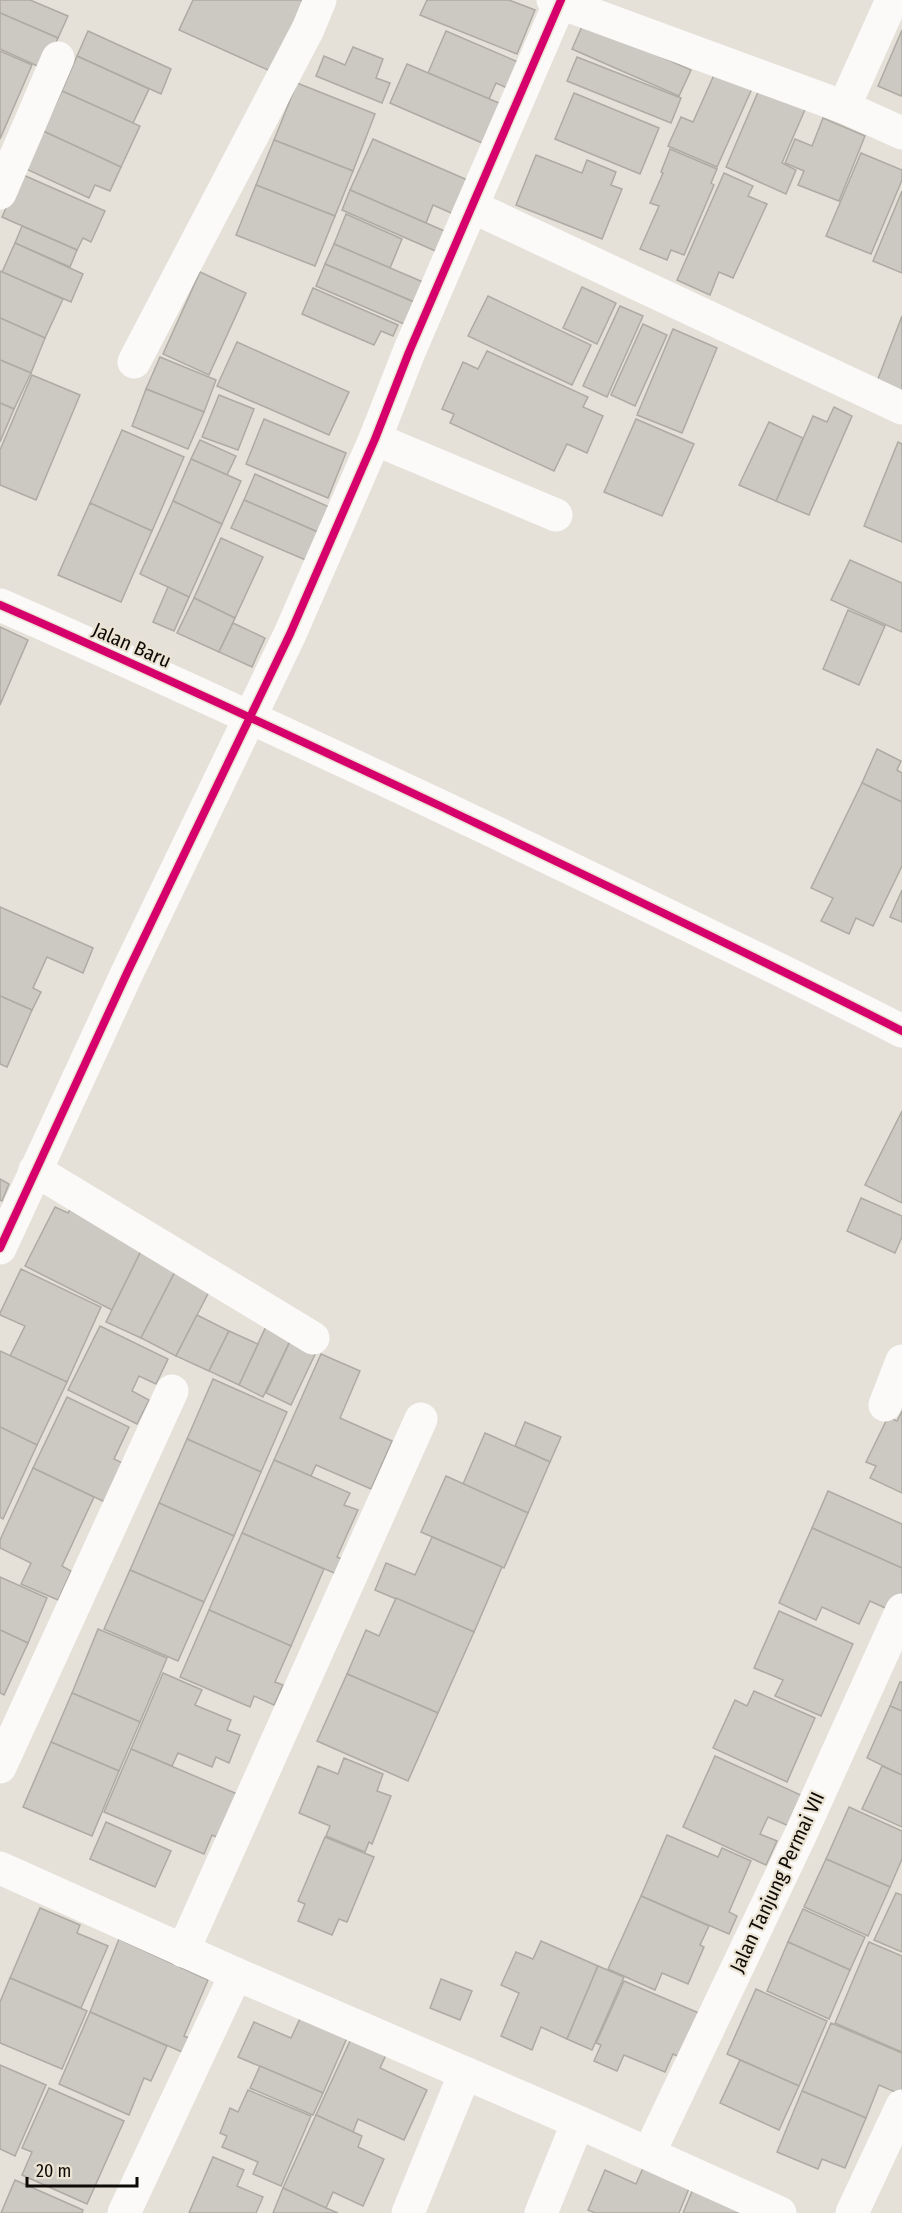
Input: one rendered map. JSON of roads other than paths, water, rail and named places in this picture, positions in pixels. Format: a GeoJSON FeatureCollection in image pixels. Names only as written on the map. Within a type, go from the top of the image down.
{"type":"FeatureCollection","features":[{"type":"Feature","properties":{"kind":"street"},"geometry":{"type":"LineString","coordinates":[[135,362],[308,29],[320,0]]}},
{"type":"Feature","properties":{"kind":"street"},"geometry":{"type":"LineString","coordinates":[[844,107],[892,0]]}},
{"type":"Feature","properties":{"kind":"street"},"geometry":{"type":"LineString","coordinates":[[0,1248],[290,634],[375,440],[409,352],[473,207],[558,1],[844,107],[902,133]]}},
{"type":"Feature","properties":{"kind":"street"},"geometry":{"type":"LineString","coordinates":[[0,192],[58,58]]}},
{"type":"Feature","properties":{"kind":"street"},"geometry":{"type":"LineString","coordinates":[[473,207],[902,408]]}},
{"type":"Feature","properties":{"kind":"street"},"geometry":{"type":"LineString","coordinates":[[375,440],[556,515]]}},
{"type":"Feature","properties":{"kind":"street","name":"Jalan Baru"},"geometry":{"type":"LineString","coordinates":[[0,605],[125,659],[652,906],[902,1031]]}},
{"type":"Feature","properties":{"kind":"street"},"geometry":{"type":"LineString","coordinates":[[35,1170],[314,1338]]}},
{"type":"Feature","properties":{"kind":"street"},"geometry":{"type":"LineString","coordinates":[[885,1405],[902,1361]]}},
{"type":"Feature","properties":{"kind":"street"},"geometry":{"type":"LineString","coordinates":[[0,1767],[172,1391]]}},
{"type":"Feature","properties":{"kind":"street"},"geometry":{"type":"LineString","coordinates":[[183,1951],[421,1419]]}},
{"type":"Feature","properties":{"kind":"street","name":"Jalan Tanjung Permai VII"},"geometry":{"type":"LineString","coordinates":[[649,2153],[799,1838],[902,1610]]}},
{"type":"Feature","properties":{"kind":"street"},"geometry":{"type":"LineString","coordinates":[[0,1869],[183,1951],[578,2121],[780,2213]]}},
{"type":"Feature","properties":{"kind":"street"},"geometry":{"type":"LineString","coordinates":[[124,2213],[236,1974]]}},
{"type":"Feature","properties":{"kind":"street"},"geometry":{"type":"LineString","coordinates":[[408,2213],[465,2073]]}},
{"type":"Feature","properties":{"kind":"street"},"geometry":{"type":"LineString","coordinates":[[852,2213],[902,2106]]}},
{"type":"Feature","properties":{"kind":"street"},"geometry":{"type":"LineString","coordinates":[[541,2213],[578,2121]]}}]}
